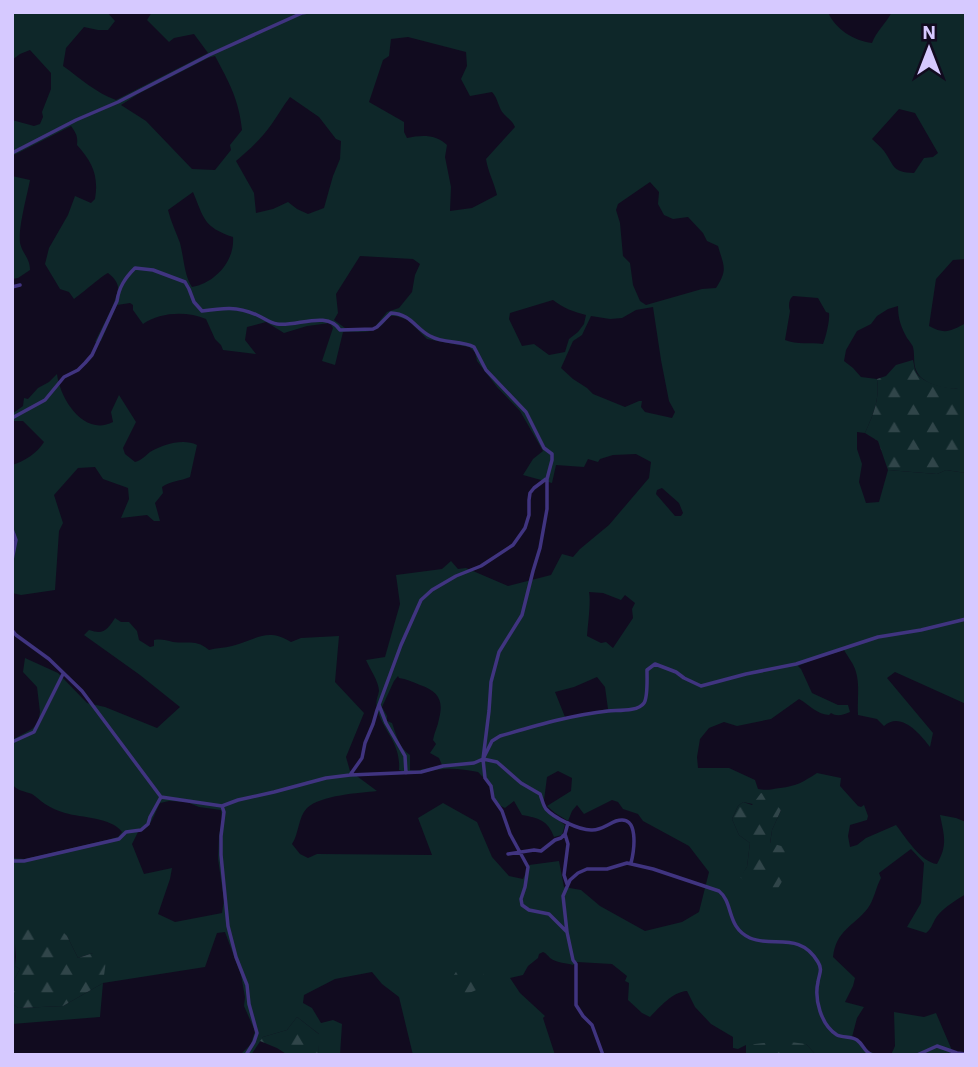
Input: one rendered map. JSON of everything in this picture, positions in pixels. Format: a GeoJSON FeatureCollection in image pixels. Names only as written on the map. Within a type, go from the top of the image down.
{"type":"FeatureCollection","features":[{"type":"Feature","properties":{"kind":"street"},"geometry":{"type":"LineString","coordinates":[[12,153],[209,55],[308,12]]}},
{"type":"Feature","properties":{"kind":"street"},"geometry":{"type":"LineString","coordinates":[[12,418],[45,400],[64,377],[78,370],[92,355],[124,279],[135,268],[153,270],[185,282],[194,302],[202,311],[237,308],[274,324],[329,321],[340,330],[373,329],[391,313],[396,313],[414,322],[430,336],[474,347],[486,370],[523,408],[544,448],[552,454],[541,543],[522,615],[499,652],[491,682],[483,759],[485,778],[491,786],[493,798],[502,811],[528,867],[522,905],[529,911],[549,914],[567,932]]}},
{"type":"Feature","properties":{"kind":"street"},"geometry":{"type":"LineString","coordinates":[[12,287],[20,285]]}},
{"type":"Feature","properties":{"kind":"street"},"geometry":{"type":"LineString","coordinates":[[350,775],[362,758],[401,645],[421,600],[438,586],[481,566],[513,545],[525,528],[529,515],[530,493],[547,479]]}},
{"type":"Feature","properties":{"kind":"street"},"geometry":{"type":"LineString","coordinates":[[12,529],[16,540],[12,560]]}},
{"type":"Feature","properties":{"kind":"street"},"geometry":{"type":"LineString","coordinates":[[483,759],[492,741],[500,736],[567,719],[641,706],[646,700],[647,670],[655,664],[701,686],[796,664],[878,637],[921,631],[966,619]]}},
{"type":"Feature","properties":{"kind":"street"},"geometry":{"type":"LineString","coordinates":[[12,630],[49,659],[82,691],[161,797],[222,806],[326,778],[405,773],[469,764],[483,759],[497,762],[521,783],[540,794],[544,807],[568,823],[589,831],[623,819],[627,821],[633,829],[634,838],[630,864]]}},
{"type":"Feature","properties":{"kind":"street"},"geometry":{"type":"LineString","coordinates":[[12,742],[34,732],[64,673]]}},
{"type":"Feature","properties":{"kind":"street"},"geometry":{"type":"LineString","coordinates":[[379,704],[386,723],[405,756],[405,773]]}},
{"type":"Feature","properties":{"kind":"street"},"geometry":{"type":"LineString","coordinates":[[12,860],[24,861],[119,839],[126,832],[141,830],[148,824],[161,797]]}},
{"type":"Feature","properties":{"kind":"street"},"geometry":{"type":"LineString","coordinates":[[222,806],[224,812],[221,855],[228,926],[247,985],[257,1033],[246,1055]]}},
{"type":"Feature","properties":{"kind":"street"},"geometry":{"type":"LineString","coordinates":[[509,854],[541,851],[565,834],[568,823]]}},
{"type":"Feature","properties":{"kind":"street"},"geometry":{"type":"LineString","coordinates":[[565,834],[568,844],[564,875],[567,884]]}},
{"type":"Feature","properties":{"kind":"street"},"geometry":{"type":"LineString","coordinates":[[603,1055],[596,1032],[576,1004],[577,973],[567,932],[563,897],[567,884],[578,873],[626,863],[719,891],[726,896],[734,925],[749,938],[790,942],[808,951],[820,967],[817,996],[826,1025],[838,1036],[858,1041],[866,1053],[872,1055]]}},
{"type":"Feature","properties":{"kind":"street"},"geometry":{"type":"LineString","coordinates":[[917,1055],[937,1046],[966,1054]]}},
{"type":"Feature","properties":{"kind":"green space"},"geometry":{"type":"Polygon","coordinates":[[[12,12],[107,12],[115,21],[108,30],[84,27],[66,48],[63,66],[116,100],[208,53],[194,34],[174,38],[169,42],[147,20],[152,12],[828,12],[835,24],[846,33],[872,43],[892,12],[966,12],[966,259],[953,260],[936,279],[929,326],[948,331],[966,323],[966,389],[937,386],[919,375],[915,367],[913,346],[900,323],[898,306],[888,309],[871,324],[857,331],[846,350],[844,361],[861,377],[877,379],[878,394],[873,414],[865,433],[857,432],[857,449],[862,464],[859,482],[866,503],[879,502],[888,470],[937,474],[946,470],[966,473],[966,704],[895,672],[887,678],[933,733],[930,747],[910,726],[897,721],[884,726],[877,719],[858,715],[857,677],[844,650],[798,666],[812,693],[838,705],[848,705],[850,712],[840,715],[824,714],[799,699],[771,719],[737,726],[724,722],[709,728],[700,739],[697,757],[698,768],[729,768],[755,780],[761,790],[795,785],[817,773],[841,778],[840,786],[858,806],[864,805],[868,816],[867,820],[850,825],[850,847],[896,825],[925,859],[937,864],[944,845],[940,815],[966,822],[966,894],[941,912],[926,933],[907,927],[921,903],[924,863],[911,849],[879,873],[881,878],[870,905],[846,929],[835,948],[833,957],[855,978],[845,1002],[864,1007],[857,1018],[852,1037],[868,1051],[880,1055],[816,1055],[806,1044],[746,1045],[733,1048],[733,1037],[711,1024],[695,1007],[687,991],[671,997],[650,1017],[628,1000],[629,983],[625,981],[627,976],[612,964],[577,962],[573,965],[553,960],[543,952],[528,966],[523,975],[510,978],[520,993],[545,1016],[543,1018],[555,1055],[413,1055],[399,997],[372,972],[335,979],[304,995],[303,1003],[312,1008],[321,1023],[333,1020],[342,1024],[340,1055],[318,1055],[319,1034],[297,1017],[287,1030],[263,1037],[251,1055],[240,1055],[251,1044],[255,1031],[244,1006],[241,975],[225,932],[217,933],[205,967],[103,983],[93,953],[78,958],[67,936],[15,931],[15,966],[20,969],[12,984],[12,858],[25,859],[107,840],[118,837],[122,832],[111,823],[55,809],[12,784],[12,740],[38,723],[40,712],[37,687],[23,672],[25,658],[58,673],[87,703],[105,707],[157,728],[180,707],[84,635],[89,630],[105,630],[115,618],[121,622],[129,622],[137,631],[139,640],[150,647],[154,646],[154,640],[196,643],[209,650],[268,635],[291,642],[301,638],[339,636],[335,682],[364,713],[346,757],[350,771],[377,791],[331,797],[307,808],[292,844],[300,854],[308,858],[317,854],[432,855],[418,818],[443,803],[477,822],[492,857],[509,876],[523,879],[529,865],[559,861],[564,887],[581,890],[600,906],[645,931],[682,922],[699,912],[709,872],[689,846],[643,821],[638,814],[623,809],[618,802],[612,800],[584,814],[577,805],[568,821],[555,813],[547,806],[571,791],[572,778],[558,771],[547,777],[543,808],[565,825],[562,835],[554,837],[542,821],[522,815],[514,801],[505,808],[496,803],[488,784],[478,772],[448,769],[412,774],[399,770],[397,752],[377,708],[378,684],[366,660],[385,657],[400,604],[396,575],[442,569],[451,561],[458,569],[466,568],[508,586],[551,575],[562,554],[573,557],[609,525],[649,478],[651,462],[636,454],[613,455],[598,462],[588,459],[584,467],[556,465],[552,483],[523,475],[533,459],[543,451],[520,411],[477,361],[475,352],[469,347],[427,339],[408,320],[396,316],[389,316],[375,330],[343,332],[335,365],[322,361],[333,328],[330,323],[284,333],[266,322],[247,327],[245,340],[256,354],[223,350],[206,319],[199,316],[165,315],[143,324],[130,303],[117,305],[101,341],[95,342],[115,299],[118,287],[116,281],[108,273],[74,299],[69,292],[60,289],[45,264],[49,248],[68,215],[75,196],[91,203],[95,199],[93,169],[77,145],[71,126],[12,156],[12,120],[34,126],[40,124],[51,89],[51,73],[30,50],[12,60],[12,12]],[[408,37],[391,39],[389,56],[383,60],[369,102],[404,122],[407,138],[428,136],[447,145],[445,157],[451,187],[450,211],[472,208],[497,195],[486,159],[515,127],[501,111],[492,92],[470,96],[461,79],[467,66],[466,52],[408,37]],[[215,56],[121,105],[146,121],[192,169],[215,170],[242,130],[236,100],[215,56]],[[290,97],[271,125],[236,161],[254,193],[256,213],[288,202],[308,214],[324,208],[340,159],[341,141],[336,139],[319,117],[290,97]],[[899,109],[872,139],[897,170],[914,173],[924,158],[938,153],[915,113],[899,109]],[[650,182],[618,204],[616,210],[623,256],[630,263],[633,285],[640,301],[646,305],[702,289],[716,288],[724,268],[718,246],[707,241],[688,217],[673,219],[664,215],[658,204],[659,192],[650,182]],[[193,192],[168,210],[192,287],[216,276],[231,254],[233,237],[206,221],[193,192]],[[360,256],[336,294],[338,313],[334,320],[345,328],[374,328],[387,312],[399,308],[412,292],[420,264],[413,259],[360,256]],[[793,296],[785,340],[823,344],[829,313],[818,298],[793,296]],[[553,300],[510,313],[509,319],[522,346],[534,344],[549,355],[565,352],[569,339],[584,324],[586,315],[553,300]],[[653,307],[636,310],[622,318],[591,316],[582,335],[573,341],[561,368],[593,394],[625,407],[642,401],[641,407],[645,412],[672,418],[675,412],[669,401],[653,307]],[[662,488],[657,490],[656,494],[675,516],[681,516],[683,513],[679,503],[662,488]],[[589,592],[587,636],[601,643],[606,642],[613,648],[633,618],[632,609],[635,603],[625,595],[621,600],[603,593],[589,592]],[[398,676],[382,707],[387,721],[392,723],[401,745],[410,755],[410,770],[442,765],[439,758],[430,753],[436,744],[433,740],[441,707],[435,693],[398,676]],[[597,677],[555,692],[565,717],[608,709],[605,687],[597,677]],[[169,801],[160,803],[150,824],[138,832],[132,844],[144,874],[172,868],[158,914],[175,922],[222,913],[224,900],[218,859],[221,810],[169,801]],[[743,802],[732,819],[739,835],[750,843],[747,867],[741,877],[770,844],[772,830],[781,810],[743,802]]]}},
{"type":"Feature","properties":{"kind":"green space"},"geometry":{"type":"Polygon","coordinates":[[[12,176],[30,180],[21,221],[20,243],[30,270],[12,279],[12,176]]]}},
{"type":"Feature","properties":{"kind":"green space"},"geometry":{"type":"Polygon","coordinates":[[[913,360],[916,372],[925,380],[953,389],[966,389],[966,473],[946,470],[937,474],[888,470],[878,441],[865,433],[877,401],[877,379],[886,376],[896,365],[913,360]]]}},
{"type":"Feature","properties":{"kind":"green space"},"geometry":{"type":"Polygon","coordinates":[[[57,374],[68,404],[83,420],[92,424],[113,422],[111,412],[119,395],[136,422],[123,448],[125,454],[135,462],[167,445],[185,442],[197,445],[190,477],[162,487],[163,493],[155,503],[160,521],[154,521],[147,515],[121,518],[129,499],[128,488],[103,479],[95,467],[78,468],[54,495],[63,523],[59,531],[55,590],[21,595],[12,593],[12,465],[30,456],[44,442],[23,421],[12,421],[12,414],[23,406],[24,398],[28,399],[57,374]]]}},
{"type":"Feature","properties":{"kind":"green space"},"geometry":{"type":"Polygon","coordinates":[[[761,793],[768,795],[781,810],[772,830],[770,843],[785,847],[784,878],[774,895],[754,889],[740,877],[747,867],[750,843],[739,835],[732,819],[738,806],[743,802],[752,805],[761,793]]]}},
{"type":"Feature","properties":{"kind":"green space"},"geometry":{"type":"Polygon","coordinates":[[[59,928],[67,936],[78,958],[93,953],[107,953],[103,983],[63,1006],[18,1008],[12,1003],[12,984],[20,969],[15,966],[14,930],[59,928]]]}},
{"type":"Feature","properties":{"kind":"green space"},"geometry":{"type":"Polygon","coordinates":[[[458,969],[484,971],[484,986],[465,993],[454,987],[449,982],[458,969]]]}},
{"type":"Feature","properties":{"kind":"green space"},"geometry":{"type":"Polygon","coordinates":[[[103,983],[100,1017],[12,1024],[12,1003],[18,1008],[63,1006],[103,983]]]}},
{"type":"Feature","properties":{"kind":"green space"},"geometry":{"type":"Polygon","coordinates":[[[894,1012],[924,1017],[936,1013],[954,1055],[891,1055],[895,1046],[894,1012]]]}},
{"type":"Feature","properties":{"kind":"green space"},"geometry":{"type":"Polygon","coordinates":[[[297,1017],[320,1035],[318,1055],[288,1055],[260,1041],[263,1037],[287,1030],[297,1017]]]}},
{"type":"Feature","properties":{"kind":"green space"},"geometry":{"type":"Polygon","coordinates":[[[782,1041],[806,1044],[816,1055],[746,1055],[746,1045],[782,1041]]]}}]}
